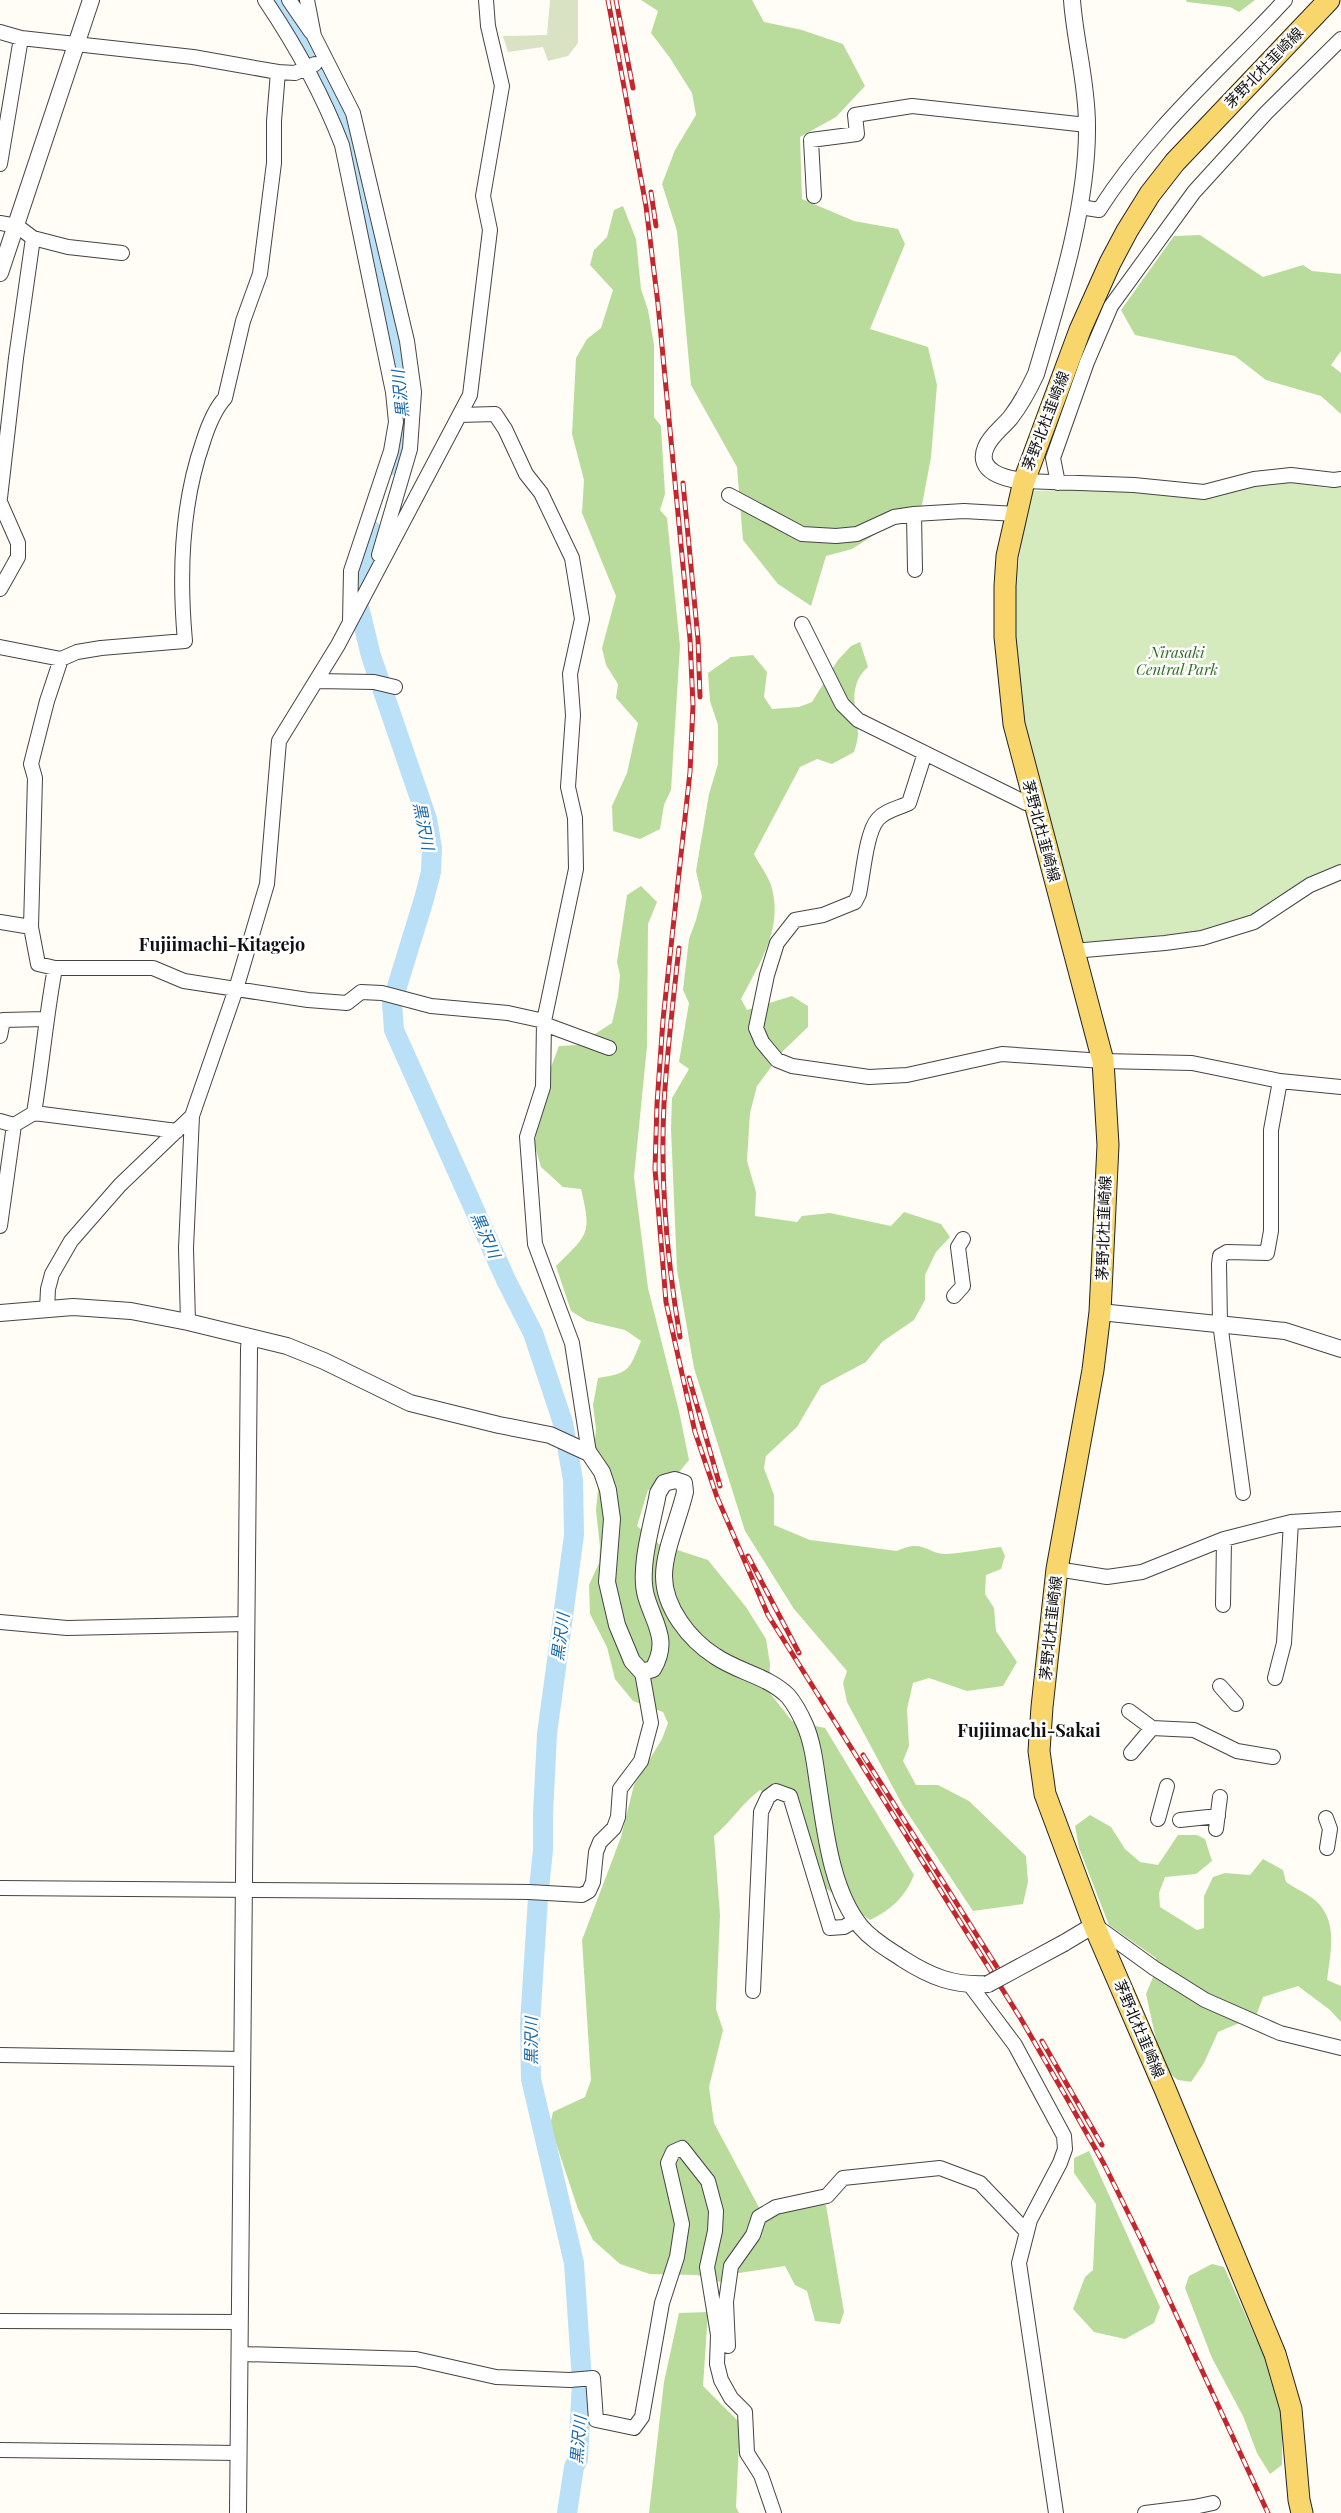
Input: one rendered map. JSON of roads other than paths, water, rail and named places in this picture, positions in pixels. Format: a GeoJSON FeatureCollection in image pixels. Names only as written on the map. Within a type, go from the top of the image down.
{"type":"FeatureCollection","features":[{"type":"Feature","properties":{"kind":"main road","name":"茅野北杜韮崎線"},"geometry":{"type":"LineString","coordinates":[[1302,2513],[1299,2500],[1291,2409],[1275,2354],[1165,2089],[1094,1925],[1045,1794],[1041,1771],[1042,1706],[1057,1569],[1093,1370],[1100,1312],[1108,1145],[1103,1061],[1014,724],[1005,638],[1006,566],[1024,481],[1080,330],[1110,262],[1150,194],[1205,129],[1329,0]]}},
{"type":"Feature","properties":{"kind":"street"},"geometry":{"type":"LineString","coordinates":[[0,273],[91,0]]}},
{"type":"Feature","properties":{"kind":"street"},"geometry":{"type":"LineString","coordinates":[[265,0],[316,63],[353,113],[362,197],[393,392],[396,422],[391,451],[351,570],[352,620]]}},
{"type":"Feature","properties":{"kind":"street"},"geometry":{"type":"LineString","coordinates":[[289,0],[314,36]]}},
{"type":"Feature","properties":{"kind":"street"},"geometry":{"type":"LineString","coordinates":[[307,0],[314,36],[316,63],[329,110],[362,197],[407,341],[415,401],[410,449],[379,553],[377,571]]}},
{"type":"Feature","properties":{"kind":"street"},"geometry":{"type":"LineString","coordinates":[[188,1322],[186,1248],[192,1116],[236,989],[267,884],[279,741],[317,681],[352,620],[470,395],[490,230],[484,196],[502,86],[488,26],[486,0]]}},
{"type":"Feature","properties":{"kind":"street"},"geometry":{"type":"LineString","coordinates":[[1065,0],[1073,17]]}},
{"type":"Feature","properties":{"kind":"street"},"geometry":{"type":"LineString","coordinates":[[1072,0],[1073,17],[1086,92],[1086,158],[1080,207],[1036,374],[1011,418],[986,447],[984,458],[987,468],[1009,480],[1058,483],[1095,482],[1204,492],[1254,479],[1291,475],[1334,480],[1341,479]]}},
{"type":"Feature","properties":{"kind":"street"},"geometry":{"type":"LineString","coordinates":[[1080,207],[1099,210],[1121,175],[1141,151],[1188,98],[1285,0]]}},
{"type":"Feature","properties":{"kind":"street"},"geometry":{"type":"LineString","coordinates":[[0,32],[20,38],[193,57],[278,72],[295,73],[316,63]]}},
{"type":"Feature","properties":{"kind":"street"},"geometry":{"type":"LineString","coordinates":[[0,164],[20,38]]}},
{"type":"Feature","properties":{"kind":"street"},"geometry":{"type":"LineString","coordinates":[[1058,483],[1053,458],[1087,362],[1111,306],[1194,192],[1266,113],[1341,39]]}},
{"type":"Feature","properties":{"kind":"street"},"geometry":{"type":"LineString","coordinates":[[0,647],[61,659],[77,652],[101,648],[185,641],[181,590],[186,511],[192,474],[209,425],[219,404],[225,398],[244,321],[260,274],[274,163],[274,121],[278,72]]}},
{"type":"Feature","properties":{"kind":"street"},"geometry":{"type":"LineString","coordinates":[[814,196],[811,140],[857,134],[855,115],[912,106],[1087,125]]}},
{"type":"Feature","properties":{"kind":"street"},"geometry":{"type":"LineString","coordinates":[[0,223],[17,226],[33,238],[68,247],[122,253]]}},
{"type":"Feature","properties":{"kind":"street"},"geometry":{"type":"LineString","coordinates":[[0,498],[4,442],[33,238]]}},
{"type":"Feature","properties":{"kind":"street"},"geometry":{"type":"LineString","coordinates":[[460,415],[495,414],[505,429],[526,474],[542,493],[572,558],[577,574],[582,618],[570,674],[572,715],[568,787],[575,818],[576,869],[544,1022],[543,1087],[527,1137],[535,1244],[572,1343],[582,1450]]}},
{"type":"Feature","properties":{"kind":"street"},"geometry":{"type":"LineString","coordinates":[[729,494],[802,534],[836,536],[857,534],[894,517],[914,514],[964,511],[1016,514]]}},
{"type":"Feature","properties":{"kind":"street"},"geometry":{"type":"LineString","coordinates":[[0,502],[18,543],[18,557],[0,589]]}},
{"type":"Feature","properties":{"kind":"street"},"geometry":{"type":"LineString","coordinates":[[914,514],[915,570]]}},
{"type":"Feature","properties":{"kind":"street"},"geometry":{"type":"LineString","coordinates":[[802,624],[842,704],[858,720],[1026,803],[1033,801]]}},
{"type":"Feature","properties":{"kind":"street"},"geometry":{"type":"LineString","coordinates":[[61,659],[47,701],[31,764],[35,778],[31,926],[38,964],[55,968],[153,968],[184,981],[308,1000],[347,1003],[360,992],[382,992],[431,1006],[508,1012],[544,1022],[609,1048]]}},
{"type":"Feature","properties":{"kind":"street"},"geometry":{"type":"LineString","coordinates":[[317,681],[385,685]]}},
{"type":"Feature","properties":{"kind":"street"},"geometry":{"type":"LineString","coordinates":[[925,753],[909,804],[885,813],[877,820],[871,831],[859,894],[855,902],[823,915],[795,920],[777,944],[767,975],[756,1028],[762,1042],[777,1060],[792,1066],[869,1077],[907,1075],[1002,1054],[1103,1061],[1192,1064],[1280,1081],[1341,1087]]}},
{"type":"Feature","properties":{"kind":"street"},"geometry":{"type":"LineString","coordinates":[[1073,950],[1165,943],[1202,938],[1254,922],[1310,885],[1341,872]]}},
{"type":"Feature","properties":{"kind":"street"},"geometry":{"type":"LineString","coordinates":[[0,922],[31,926]]}},
{"type":"Feature","properties":{"kind":"street"},"geometry":{"type":"LineString","coordinates":[[34,1113],[41,1068],[45,1019],[55,968]]}},
{"type":"Feature","properties":{"kind":"street"},"geometry":{"type":"LineString","coordinates":[[0,1036],[3,1020],[45,1019]]}},
{"type":"Feature","properties":{"kind":"street"},"geometry":{"type":"LineString","coordinates":[[1243,1493],[1220,1323],[1220,1256],[1227,1252],[1267,1253],[1271,1231],[1271,1130],[1280,1081]]}},
{"type":"Feature","properties":{"kind":"street"},"geometry":{"type":"LineString","coordinates":[[0,1121],[14,1125],[34,1113],[177,1131]]}},
{"type":"Feature","properties":{"kind":"street"},"geometry":{"type":"LineString","coordinates":[[47,1309],[48,1289],[52,1274],[71,1241],[120,1185],[192,1116]]}},
{"type":"Feature","properties":{"kind":"street"},"geometry":{"type":"LineString","coordinates":[[0,1226],[14,1125]]}},
{"type":"Feature","properties":{"kind":"street"},"geometry":{"type":"LineString","coordinates":[[954,1296],[963,1286],[958,1247],[963,1239]]}},
{"type":"Feature","properties":{"kind":"street"},"geometry":{"type":"LineString","coordinates":[[0,1313],[73,1307],[131,1311],[188,1322],[287,1346],[324,1361],[410,1404],[558,1439],[582,1450],[602,1472],[608,1490],[612,1519],[607,1582],[617,1625],[632,1661],[642,1672],[650,1723],[640,1761],[620,1788],[618,1817],[614,1828],[600,1842],[596,1852],[589,1891],[582,1895],[534,1892],[0,1888]]}},
{"type":"Feature","properties":{"kind":"street"},"geometry":{"type":"LineString","coordinates":[[1100,1312],[1285,1331],[1341,1349]]}},
{"type":"Feature","properties":{"kind":"street"},"geometry":{"type":"LineString","coordinates":[[238,2513],[245,1890],[248,1349],[250,1337]]}},
{"type":"Feature","properties":{"kind":"street"},"geometry":{"type":"LineString","coordinates":[[642,1672],[653,1669],[661,1651],[661,1635],[646,1595],[644,1578],[647,1553],[658,1493],[664,1483],[675,1480],[684,1484],[685,1492],[665,1568],[666,1594],[674,1612],[691,1636],[715,1656],[773,1684],[789,1697],[805,1725],[814,1752],[828,1846],[841,1891],[856,1920],[874,1940],[912,1965],[954,1984],[988,1984],[1094,1925],[1154,1968],[1205,2000],[1280,2033],[1341,2048]]}},
{"type":"Feature","properties":{"kind":"street"},"geometry":{"type":"LineString","coordinates":[[1057,1569],[1107,1577],[1142,1572],[1224,1539],[1291,1522],[1341,1519]]}},
{"type":"Feature","properties":{"kind":"street"},"geometry":{"type":"LineString","coordinates":[[1275,1678],[1284,1644],[1291,1522]]}},
{"type":"Feature","properties":{"kind":"street"},"geometry":{"type":"LineString","coordinates":[[1223,1605],[1224,1539]]}},
{"type":"Feature","properties":{"kind":"street"},"geometry":{"type":"LineString","coordinates":[[0,1622],[67,1628],[246,1624]]}},
{"type":"Feature","properties":{"kind":"street"},"geometry":{"type":"LineString","coordinates":[[1220,1686],[1236,1704]]}},
{"type":"Feature","properties":{"kind":"street"},"geometry":{"type":"LineString","coordinates":[[1129,1712],[1152,1728],[1194,1730],[1237,1751],[1273,1757]]}},
{"type":"Feature","properties":{"kind":"street"},"geometry":{"type":"LineString","coordinates":[[1130,1754],[1152,1728]]}},
{"type":"Feature","properties":{"kind":"street"},"geometry":{"type":"LineString","coordinates":[[1158,1819],[1167,1786]]}},
{"type":"Feature","properties":{"kind":"street"},"geometry":{"type":"LineString","coordinates":[[753,1991],[761,1812],[768,1797],[776,1791],[790,1796],[830,1928],[844,1927],[856,1920]]}},
{"type":"Feature","properties":{"kind":"street"},"geometry":{"type":"LineString","coordinates":[[1180,1820],[1217,1823],[1220,1797]]}},
{"type":"Feature","properties":{"kind":"street"},"geometry":{"type":"LineString","coordinates":[[1326,1818],[1330,1829],[1327,1848]]}},
{"type":"Feature","properties":{"kind":"street"},"geometry":{"type":"LineString","coordinates":[[970,1985],[1015,2044],[1064,2136],[1065,2149],[1060,2163],[1030,2220],[1019,2263],[1056,2513]]}},
{"type":"Feature","properties":{"kind":"street"},"geometry":{"type":"LineString","coordinates":[[0,2055],[243,2059]]}},
{"type":"Feature","properties":{"kind":"street"},"geometry":{"type":"LineString","coordinates":[[241,2354],[416,2359],[496,2376],[581,2380],[593,2378],[596,2420],[634,2428],[639,2424],[642,2417],[662,2303],[677,2257],[682,2224],[668,2164],[673,2152],[682,2148],[708,2182],[716,2210],[715,2231],[706,2266],[718,2335],[719,2357],[717,2364],[720,2380],[731,2398],[745,2412],[747,2453],[761,2475],[774,2513]]}},
{"type":"Feature","properties":{"kind":"street"},"geometry":{"type":"LineString","coordinates":[[719,2357],[728,2350],[726,2302],[731,2266],[753,2235],[759,2218],[776,2207],[827,2196],[843,2178],[940,2168],[980,2183],[1026,2231]]}},
{"type":"Feature","properties":{"kind":"street"},"geometry":{"type":"LineString","coordinates":[[0,2320],[240,2322]]}},
{"type":"Feature","properties":{"kind":"street"},"geometry":{"type":"LineString","coordinates":[[0,2450],[239,2453]]}},
{"type":"Feature","properties":{"kind":"street"},"geometry":{"type":"LineString","coordinates":[[1145,2513],[1213,2503]]}},
{"type":"Feature","properties":{"kind":"waterway","name":"黒沢川"},"geometry":{"type":"LineString","coordinates":[[275,0],[322,74],[342,115],[403,392],[404,424],[393,465]]}},
{"type":"Feature","properties":{"kind":"waterway","name":"黒沢川"},"geometry":{"type":"LineString","coordinates":[[371,530],[355,590],[371,656],[427,819],[432,848],[431,872],[392,1003],[394,1030],[506,1280],[533,1333],[563,1423],[573,1480],[574,1535],[547,1734],[543,1850],[530,2024],[531,2079],[574,2263],[582,2381],[578,2459],[574,2467],[567,2513]]}},
{"type":"Feature","properties":{"kind":"railway"},"geometry":{"type":"LineString","coordinates":[[608,0],[646,206],[658,304],[690,639],[693,705],[690,772],[663,1020],[655,1169],[666,1302],[695,1432],[717,1497],[768,1615],[1021,2019],[1104,2164],[1142,2241],[1268,2513]]}},
{"type":"Feature","properties":{"kind":"railway"},"geometry":{"type":"LineString","coordinates":[[616,0],[633,88]]}},
{"type":"Feature","properties":{"kind":"railway"},"geometry":{"type":"LineString","coordinates":[[651,192],[656,226]]}},
{"type":"Feature","properties":{"kind":"railway"},"geometry":{"type":"LineString","coordinates":[[683,483],[698,639],[700,697]]}},
{"type":"Feature","properties":{"kind":"railway"},"geometry":{"type":"LineString","coordinates":[[679,948],[665,1085],[663,1162],[668,1250],[680,1337]]}},
{"type":"Feature","properties":{"kind":"railway"},"geometry":{"type":"LineString","coordinates":[[689,1378],[720,1486]]}},
{"type":"Feature","properties":{"kind":"railway"},"geometry":{"type":"LineString","coordinates":[[748,1556],[799,1653]]}},
{"type":"Feature","properties":{"kind":"railway"},"geometry":{"type":"LineString","coordinates":[[863,1755],[1002,1975]]}},
{"type":"Feature","properties":{"kind":"railway"},"geometry":{"type":"LineString","coordinates":[[1042,2041],[1102,2145]]}},
{"type":"Feature","properties":{"kind":"district","name":"Fujiimachi-Kitagejo"},"geometry":{"type":"Point","coordinates":[222,945]}},
{"type":"Feature","properties":{"kind":"district","name":"Fujiimachi-Sakai"},"geometry":{"type":"Point","coordinates":[1029,1731]}},
{"type":"Feature","properties":{"kind":"park label","name":"Nirasaki Central Park"},"geometry":{"type":"Point","coordinates":[1177,662]}}]}
